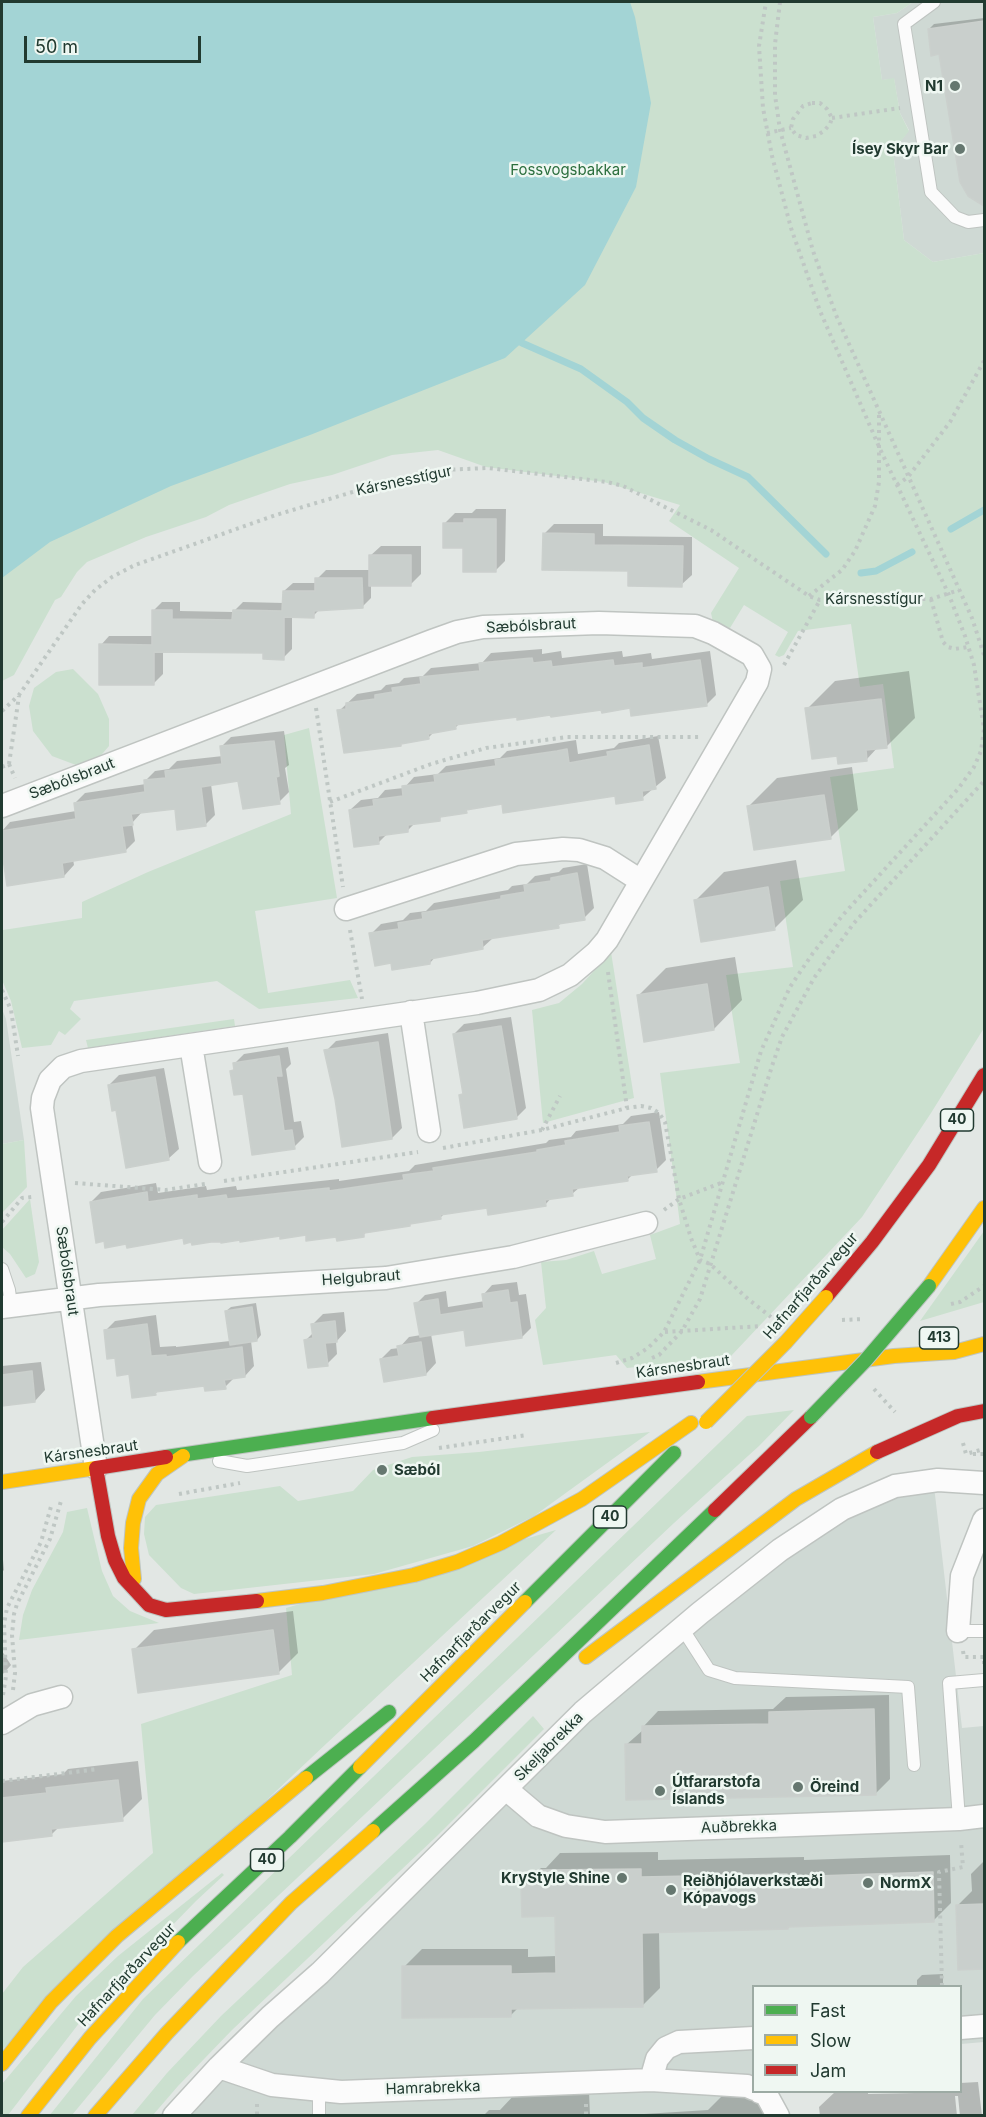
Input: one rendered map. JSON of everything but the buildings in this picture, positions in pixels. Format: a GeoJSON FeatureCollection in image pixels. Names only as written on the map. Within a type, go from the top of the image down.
{"type":"FeatureCollection","features":[{"type":"Feature","properties":{"kind":"main road","name":"Hafnarfjarðarvegur"},"geometry":{"type":"LineString","coordinates":[[28,2115],[90,2038],[164,1956],[290,1837],[515,1612],[699,1422],[735,1392],[786,1342],[872,1242],[929,1165],[984,1075]]}},
{"type":"Feature","properties":{"kind":"main road"},"geometry":{"type":"LineString","coordinates":[[95,2115],[167,2032],[291,1903],[474,1742],[811,1417],[865,1361],[930,1286],[984,1208]]}},
{"type":"Feature","properties":{"kind":"main road","name":"413"},"geometry":{"type":"LineString","coordinates":[[894,1356],[938,1338]]}},
{"type":"Feature","properties":{"kind":"main road","name":"413"},"geometry":{"type":"LineString","coordinates":[[894,1356],[954,1352],[984,1344]]}},
{"type":"Feature","properties":{"kind":"main road","name":"Kársnesbraut"},"geometry":{"type":"LineString","coordinates":[[2,1482],[477,1411],[894,1356]]}},
{"type":"Feature","properties":{"kind":"main road"},"geometry":{"type":"LineString","coordinates":[[474,1742],[796,1499],[884,1448],[958,1416],[984,1411]]}},
{"type":"Feature","properties":{"kind":"main road"},"geometry":{"type":"LineString","coordinates":[[96,1468],[108,1536],[115,1560],[124,1578],[149,1605],[166,1610],[186,1610],[322,1593],[414,1575],[457,1562],[501,1543],[582,1499],[699,1422]]}},
{"type":"Feature","properties":{"kind":"main road"},"geometry":{"type":"LineString","coordinates":[[141,1598],[133,1576],[130,1548],[139,1499],[157,1474],[185,1455]]}},
{"type":"Feature","properties":{"kind":"main road"},"geometry":{"type":"LineString","coordinates":[[423,1685],[515,1612]]}},
{"type":"Feature","properties":{"kind":"main road"},"geometry":{"type":"LineString","coordinates":[[2,2064],[51,2002],[117,1936],[259,1816],[396,1707]]}},
{"type":"Feature","properties":{"kind":"main road"},"geometry":{"type":"LineString","coordinates":[[114,2115],[234,1961]]}},
{"type":"Feature","properties":{"kind":"street","name":"Sæbólsbraut"},"geometry":{"type":"LineString","coordinates":[[2,806],[432,641],[457,632],[483,627],[599,623],[695,626],[752,654],[760,669],[758,682],[607,940],[596,953],[570,975],[539,990],[522,994],[71,1063],[56,1073],[45,1089],[42,1108],[96,1468]]}},
{"type":"Feature","properties":{"kind":"street"},"geometry":{"type":"LineString","coordinates":[[346,909],[516,854],[563,849],[579,850],[606,858],[641,882]]}},
{"type":"Feature","properties":{"kind":"street"},"geometry":{"type":"LineString","coordinates":[[411,1012],[427,1144]]}},
{"type":"Feature","properties":{"kind":"street"},"geometry":{"type":"LineString","coordinates":[[191,1045],[210,1162]]}},
{"type":"Feature","properties":{"kind":"street","name":"Helgubraut"},"geometry":{"type":"LineString","coordinates":[[6,1306],[71,1297],[386,1278],[513,1257],[646,1223]]}},
{"type":"Feature","properties":{"kind":"street","name":"Skeljabrekka"},"geometry":{"type":"LineString","coordinates":[[174,2115],[219,2067],[320,1972],[583,1712],[682,1628],[780,1550],[842,1509],[895,1486],[938,1480],[984,1483]]}},
{"type":"Feature","properties":{"kind":"street"},"geometry":{"type":"LineString","coordinates":[[958,1631],[962,1576],[984,1520]]}},
{"type":"Feature","properties":{"kind":"street"},"geometry":{"type":"LineString","coordinates":[[3,1715],[46,1699],[61,1697]]}},
{"type":"Feature","properties":{"kind":"street","name":"Auðbrekka"},"geometry":{"type":"LineString","coordinates":[[506,1790],[538,1816],[566,1826],[605,1832],[959,1819],[984,1816]]}},
{"type":"Feature","properties":{"kind":"street"},"geometry":{"type":"LineString","coordinates":[[962,2028],[984,2026]]}},
{"type":"Feature","properties":{"kind":"street"},"geometry":{"type":"LineString","coordinates":[[651,2080],[657,2059],[666,2048],[679,2042],[752,2038]]}},
{"type":"Feature","properties":{"kind":"street","name":"Hamrabrekka"},"geometry":{"type":"LineString","coordinates":[[219,2067],[272,2085],[341,2092],[651,2080],[747,2086],[752,2088]]}},
{"type":"Feature","properties":{"kind":"street"},"geometry":{"type":"LineString","coordinates":[[764,2093],[778,2115]]}},
{"type":"Feature","properties":{"kind":"lane"},"geometry":{"type":"LineString","coordinates":[[934,2],[904,24],[931,192],[955,217],[968,222],[984,220]]}},
{"type":"Feature","properties":{"kind":"lane"},"geometry":{"type":"LineString","coordinates":[[2,1269],[9,1290],[6,1306]]}},
{"type":"Feature","properties":{"kind":"lane","name":"Kársnesbraut"},"geometry":{"type":"LineString","coordinates":[[185,1455],[246,1466],[403,1443],[477,1411]]}},
{"type":"Feature","properties":{"kind":"lane"},"geometry":{"type":"LineString","coordinates":[[682,1628],[709,1670],[735,1678],[908,1687],[914,1765]]}},
{"type":"Feature","properties":{"kind":"lane"},"geometry":{"type":"LineString","coordinates":[[958,1631],[984,1630]]}},
{"type":"Feature","properties":{"kind":"lane"},"geometry":{"type":"LineString","coordinates":[[959,1819],[949,1683],[984,1680]]}},
{"type":"Feature","properties":{"kind":"lane"},"geometry":{"type":"LineString","coordinates":[[319,2089],[319,2115]]}},
{"type":"Feature","properties":{"kind":"path"},"geometry":{"type":"LineString","coordinates":[[610,1364],[632,1358],[648,1348],[664,1332],[700,1260],[761,1051],[790,987],[842,915],[958,789],[974,767],[981,751],[984,729],[981,698],[968,647],[949,595],[880,449],[803,266],[767,133],[760,84],[759,46],[766,2]]}},
{"type":"Feature","properties":{"kind":"path"},"geometry":{"type":"LineString","coordinates":[[780,2],[774,71],[780,130],[825,285],[879,412],[972,618],[984,655]]}},
{"type":"Feature","properties":{"kind":"path"},"geometry":{"type":"LineString","coordinates":[[812,103],[820,103],[832,118],[824,131],[816,136],[806,138],[796,135],[791,128],[797,112],[812,103]]}},
{"type":"Feature","properties":{"kind":"path"},"geometry":{"type":"LineString","coordinates":[[832,118],[900,108]]}},
{"type":"Feature","properties":{"kind":"path"},"geometry":{"type":"LineString","coordinates":[[767,133],[791,128]]}},
{"type":"Feature","properties":{"kind":"path"},"geometry":{"type":"LineString","coordinates":[[897,485],[908,477],[950,422],[984,361]]}},
{"type":"Feature","properties":{"kind":"path"},"geometry":{"type":"LineString","coordinates":[[809,596],[842,570],[855,551],[875,506],[879,482],[879,412]]}},
{"type":"Feature","properties":{"kind":"path","name":"Kársnesstígur"},"geometry":{"type":"LineString","coordinates":[[2,711],[19,695],[82,604],[112,577],[135,565],[284,512],[356,491],[443,470],[488,468],[607,482],[623,486],[711,530],[809,596],[820,600],[931,599],[959,590]]}},
{"type":"Feature","properties":{"kind":"path"},"geometry":{"type":"LineString","coordinates":[[931,599],[943,642],[948,648],[968,647]]}},
{"type":"Feature","properties":{"kind":"path"},"geometry":{"type":"LineString","coordinates":[[784,665],[820,600]]}},
{"type":"Feature","properties":{"kind":"path"},"geometry":{"type":"LineString","coordinates":[[312,687],[363,1005]]}},
{"type":"Feature","properties":{"kind":"path"},"geometry":{"type":"LineString","coordinates":[[2,767],[9,764],[19,695]]}},
{"type":"Feature","properties":{"kind":"path"},"geometry":{"type":"LineString","coordinates":[[330,802],[431,764],[486,748],[567,738],[725,737]]}},
{"type":"Feature","properties":{"kind":"path"},"geometry":{"type":"LineString","coordinates":[[66,1182],[166,1190],[427,1144],[542,1130],[641,1106],[659,1113],[665,1122],[679,1199],[691,1238],[700,1260],[710,1264],[782,1037],[809,986],[854,923],[984,781]]}},
{"type":"Feature","properties":{"kind":"path"},"geometry":{"type":"LineString","coordinates":[[608,970],[627,1108]]}},
{"type":"Feature","properties":{"kind":"path"},"geometry":{"type":"LineString","coordinates":[[2,990],[11,1010],[18,1056]]}},
{"type":"Feature","properties":{"kind":"path"},"geometry":{"type":"LineString","coordinates":[[542,1130],[560,1096]]}},
{"type":"Feature","properties":{"kind":"path"},"geometry":{"type":"LineString","coordinates":[[646,1223],[679,1199],[722,1183]]}},
{"type":"Feature","properties":{"kind":"path"},"geometry":{"type":"LineString","coordinates":[[2,1222],[22,1198],[37,1196]]}},
{"type":"Feature","properties":{"kind":"path"},"geometry":{"type":"LineString","coordinates":[[664,1332],[772,1326]]}},
{"type":"Feature","properties":{"kind":"path"},"geometry":{"type":"LineString","coordinates":[[885,1387],[873,1388],[898,1415]]}},
{"type":"Feature","properties":{"kind":"path"},"geometry":{"type":"LineString","coordinates":[[428,1450],[531,1435]]}},
{"type":"Feature","properties":{"kind":"path"},"geometry":{"type":"LineString","coordinates":[[966,1454],[984,1454]]}},
{"type":"Feature","properties":{"kind":"path"},"geometry":{"type":"LineString","coordinates":[[172,1496],[242,1483]]}},
{"type":"Feature","properties":{"kind":"path"},"geometry":{"type":"LineString","coordinates":[[3,1715],[12,1691],[15,1672],[12,1622],[17,1604],[50,1539],[59,1503],[68,1497]]}},
{"type":"Feature","properties":{"kind":"path"},"geometry":{"type":"LineString","coordinates":[[3,1715],[6,1676],[3,1625],[10,1599],[41,1542],[52,1502]]}},
{"type":"Feature","properties":{"kind":"path"},"geometry":{"type":"LineString","coordinates":[[3,1625],[12,1622]]}},
{"type":"Feature","properties":{"kind":"path"},"geometry":{"type":"LineString","coordinates":[[964,1657],[984,1657]]}},
{"type":"Feature","properties":{"kind":"path"},"geometry":{"type":"LineString","coordinates":[[2,1781],[98,1769]]}},
{"type":"Feature","properties":{"kind":"path"},"geometry":{"type":"LineString","coordinates":[[942,1985],[939,1872],[963,1868],[959,1819]]}},
{"type":"Feature","properties":{"kind":"shaded area"},"geometry":{"type":"Polygon","coordinates":[[[913,2],[984,2],[984,253],[933,262],[904,240],[893,151],[909,130],[900,113],[894,79],[882,80],[873,17],[897,13],[913,2]]]}},
{"type":"Feature","properties":{"kind":"shaded area"},"geometry":{"type":"Polygon","coordinates":[[[2,1009],[6,1019],[24,1140],[2,1144],[2,1009]]]}},
{"type":"Feature","properties":{"kind":"shaded area"},"geometry":{"type":"Polygon","coordinates":[[[934,1486],[962,1728],[984,1726],[984,2042],[962,2044],[962,1985],[752,1985],[752,2093],[778,2093],[775,2115],[191,2116],[237,2061],[588,1715],[845,1511],[934,1486]]]}},
{"type":"Feature","properties":{"kind":"green space","name":"Fossvogsbakkar"},"geometry":{"type":"Polygon","coordinates":[[[24,2],[913,2],[897,13],[873,17],[882,80],[894,78],[900,113],[909,131],[893,151],[904,240],[933,262],[984,253],[984,1028],[862,1217],[731,1356],[627,1368],[616,1355],[543,1365],[535,1320],[546,1308],[541,1262],[566,1260],[594,1251],[602,1274],[656,1259],[650,1235],[680,1224],[660,1073],[740,1063],[726,975],[793,967],[780,881],[845,871],[830,777],[894,768],[883,684],[860,687],[851,624],[798,631],[784,655],[779,657],[775,655],[788,632],[744,605],[730,628],[713,622],[711,613],[739,568],[669,521],[680,505],[604,482],[486,467],[438,450],[392,455],[332,475],[290,484],[229,505],[206,517],[146,537],[87,562],[77,572],[61,597],[55,600],[14,675],[2,681],[2,29],[24,2]]]}},
{"type":"Feature","properties":{"kind":"green space"},"geometry":{"type":"Polygon","coordinates":[[[73,669],[98,694],[109,719],[109,746],[97,760],[76,765],[52,756],[33,731],[29,706],[34,688],[56,672],[73,669]]]}},
{"type":"Feature","properties":{"kind":"green space"},"geometry":{"type":"Polygon","coordinates":[[[309,728],[337,898],[255,911],[268,993],[350,980],[358,998],[259,1009],[217,981],[74,1001],[70,1009],[81,1019],[65,1035],[59,1031],[51,1045],[22,1048],[11,1001],[2,980],[2,923],[3,930],[82,918],[82,902],[148,872],[291,814],[284,735],[309,728]]]}},
{"type":"Feature","properties":{"kind":"green space"},"geometry":{"type":"Polygon","coordinates":[[[611,952],[634,1098],[543,1123],[532,1010],[559,1003],[582,984],[611,952]]]}},
{"type":"Feature","properties":{"kind":"green space"},"geometry":{"type":"Polygon","coordinates":[[[234,1019],[235,1026],[88,1048],[86,1040],[234,1019]]]}},
{"type":"Feature","properties":{"kind":"green space"},"geometry":{"type":"Polygon","coordinates":[[[24,1140],[27,1187],[2,1213],[2,1144],[24,1140]]]}},
{"type":"Feature","properties":{"kind":"green space"},"geometry":{"type":"Polygon","coordinates":[[[30,1199],[39,1262],[35,1274],[26,1278],[10,1254],[2,1247],[2,1230],[30,1199]]]}},
{"type":"Feature","properties":{"kind":"green space"},"geometry":{"type":"Polygon","coordinates":[[[984,1231],[984,1302],[920,1321],[984,1231]]]}},
{"type":"Feature","properties":{"kind":"green space"},"geometry":{"type":"Polygon","coordinates":[[[794,1410],[759,1446],[674,1523],[193,1976],[155,2015],[72,2115],[49,2116],[143,1999],[747,1416],[794,1410]]]}},
{"type":"Feature","properties":{"kind":"green space"},"geometry":{"type":"Polygon","coordinates":[[[650,1432],[534,1516],[473,1546],[374,1574],[194,1594],[181,1588],[149,1555],[144,1534],[145,1517],[156,1505],[280,1486],[298,1501],[353,1491],[373,1470],[412,1457],[479,1452],[650,1432]]]}},
{"type":"Feature","properties":{"kind":"green space"},"geometry":{"type":"Polygon","coordinates":[[[87,1508],[102,1571],[113,1596],[130,1611],[159,1623],[19,1640],[23,1615],[32,1590],[63,1532],[67,1512],[87,1508]]]}},
{"type":"Feature","properties":{"kind":"green space"},"geometry":{"type":"Polygon","coordinates":[[[556,1530],[2,2050],[2,1994],[23,1967],[153,1853],[141,1724],[292,1675],[286,1608],[556,1530]]]}},
{"type":"Feature","properties":{"kind":"green space"},"geometry":{"type":"Polygon","coordinates":[[[533,1716],[544,1729],[437,1836],[232,2030],[153,2115],[132,2115],[167,2073],[221,2016],[425,1824],[533,1716]]]}},
{"type":"Feature","properties":{"kind":"green space"},"geometry":{"type":"Polygon","coordinates":[[[222,1873],[224,1875],[87,2013],[8,2115],[2,2115],[2,2084],[76,1996],[118,1956],[222,1873]]]}},
{"type":"Feature","properties":{"kind":"water"},"geometry":{"type":"Polygon","coordinates":[[[2,2],[630,2],[635,17],[651,103],[636,187],[585,285],[505,358],[310,435],[171,486],[50,542],[2,578],[2,2]]]}},
{"type":"Feature","properties":{"kind":"waterway"},"geometry":{"type":"LineString","coordinates":[[522,343],[581,369],[675,440],[748,477],[826,554]]}},
{"type":"Feature","properties":{"kind":"waterway"},"geometry":{"type":"LineString","coordinates":[[951,529],[984,510]]}},
{"type":"Feature","properties":{"kind":"waterway"},"geometry":{"type":"LineString","coordinates":[[861,573],[876,571],[912,552]]}},
{"type":"Feature","properties":{"kind":"traffic: fast"},"geometry":{"type":"LineString","coordinates":[[811,1417],[865,1361],[929,1286]]}},
{"type":"Feature","properties":{"kind":"traffic: fast"},"geometry":{"type":"LineString","coordinates":[[166,1457],[433,1418]]}},
{"type":"Feature","properties":{"kind":"traffic: fast"},"geometry":{"type":"LineString","coordinates":[[525,1602],[674,1453]]}},
{"type":"Feature","properties":{"kind":"traffic: fast"},"geometry":{"type":"LineString","coordinates":[[373,1831],[474,1741],[715,1510]]}},
{"type":"Feature","properties":{"kind":"traffic: fast"},"geometry":{"type":"LineString","coordinates":[[306,1778],[389,1712]]}},
{"type":"Feature","properties":{"kind":"traffic: fast"},"geometry":{"type":"LineString","coordinates":[[178,1942],[290,1837],[360,1767]]}},
{"type":"Feature","properties":{"kind":"traffic: slow"},"geometry":{"type":"LineString","coordinates":[[929,1286],[984,1208]]}},
{"type":"Feature","properties":{"kind":"traffic: slow"},"geometry":{"type":"LineString","coordinates":[[706,1422],[786,1342],[826,1297]]}},
{"type":"Feature","properties":{"kind":"traffic: slow"},"geometry":{"type":"LineString","coordinates":[[698,1382],[894,1356],[954,1352],[984,1344]]}},
{"type":"Feature","properties":{"kind":"traffic: slow"},"geometry":{"type":"LineString","coordinates":[[257,1601],[323,1593],[414,1575],[457,1562],[501,1543],[582,1499],[691,1423]]}},
{"type":"Feature","properties":{"kind":"traffic: slow"},"geometry":{"type":"LineString","coordinates":[[586,1657],[796,1499],[877,1452]]}},
{"type":"Feature","properties":{"kind":"traffic: slow"},"geometry":{"type":"LineString","coordinates":[[134,1579],[131,1548],[133,1523],[139,1499],[157,1474],[183,1456]]}},
{"type":"Feature","properties":{"kind":"traffic: slow"},"geometry":{"type":"LineString","coordinates":[[2,1482],[96,1468]]}},
{"type":"Feature","properties":{"kind":"traffic: slow"},"geometry":{"type":"LineString","coordinates":[[360,1767],[525,1602]]}},
{"type":"Feature","properties":{"kind":"traffic: slow"},"geometry":{"type":"LineString","coordinates":[[2,2064],[51,2002],[117,1936],[306,1778]]}},
{"type":"Feature","properties":{"kind":"traffic: slow"},"geometry":{"type":"LineString","coordinates":[[95,2116],[167,2033],[291,1903],[373,1831]]}},
{"type":"Feature","properties":{"kind":"traffic: slow"},"geometry":{"type":"LineString","coordinates":[[28,2116],[90,2038],[178,1942]]}},
{"type":"Feature","properties":{"kind":"traffic: jam"},"geometry":{"type":"LineString","coordinates":[[826,1297],[872,1242],[929,1165],[984,1075]]}},
{"type":"Feature","properties":{"kind":"traffic: jam"},"geometry":{"type":"LineString","coordinates":[[433,1418],[698,1382]]}},
{"type":"Feature","properties":{"kind":"traffic: jam"},"geometry":{"type":"LineString","coordinates":[[877,1452],[958,1416],[984,1411]]}},
{"type":"Feature","properties":{"kind":"traffic: jam"},"geometry":{"type":"LineString","coordinates":[[715,1510],[811,1417]]}},
{"type":"Feature","properties":{"kind":"traffic: jam"},"geometry":{"type":"LineString","coordinates":[[166,1457],[96,1468],[108,1536],[115,1560],[124,1578],[149,1605],[166,1610],[257,1601]]}},
{"type":"Feature","properties":{"kind":"place","name":"N1"},"geometry":{"type":"Point","coordinates":[955,86]}},
{"type":"Feature","properties":{"kind":"place","name":"Ísey Skyr Bar"},"geometry":{"type":"Point","coordinates":[960,149]}},
{"type":"Feature","properties":{"kind":"place","name":"Sæból"},"geometry":{"type":"Point","coordinates":[382,1470]}},
{"type":"Feature","properties":{"kind":"place","name":"Öreind"},"geometry":{"type":"Point","coordinates":[798,1787]}},
{"type":"Feature","properties":{"kind":"place","name":"Útfararstofa Íslands"},"geometry":{"type":"Point","coordinates":[660,1791]}},
{"type":"Feature","properties":{"kind":"place","name":"KryStyle Shine"},"geometry":{"type":"Point","coordinates":[622,1878]}},
{"type":"Feature","properties":{"kind":"place","name":"NormX"},"geometry":{"type":"Point","coordinates":[868,1883]}},
{"type":"Feature","properties":{"kind":"place","name":"Reiðhjólaverkstæði Kópavogs"},"geometry":{"type":"Point","coordinates":[671,1890]}}]}
